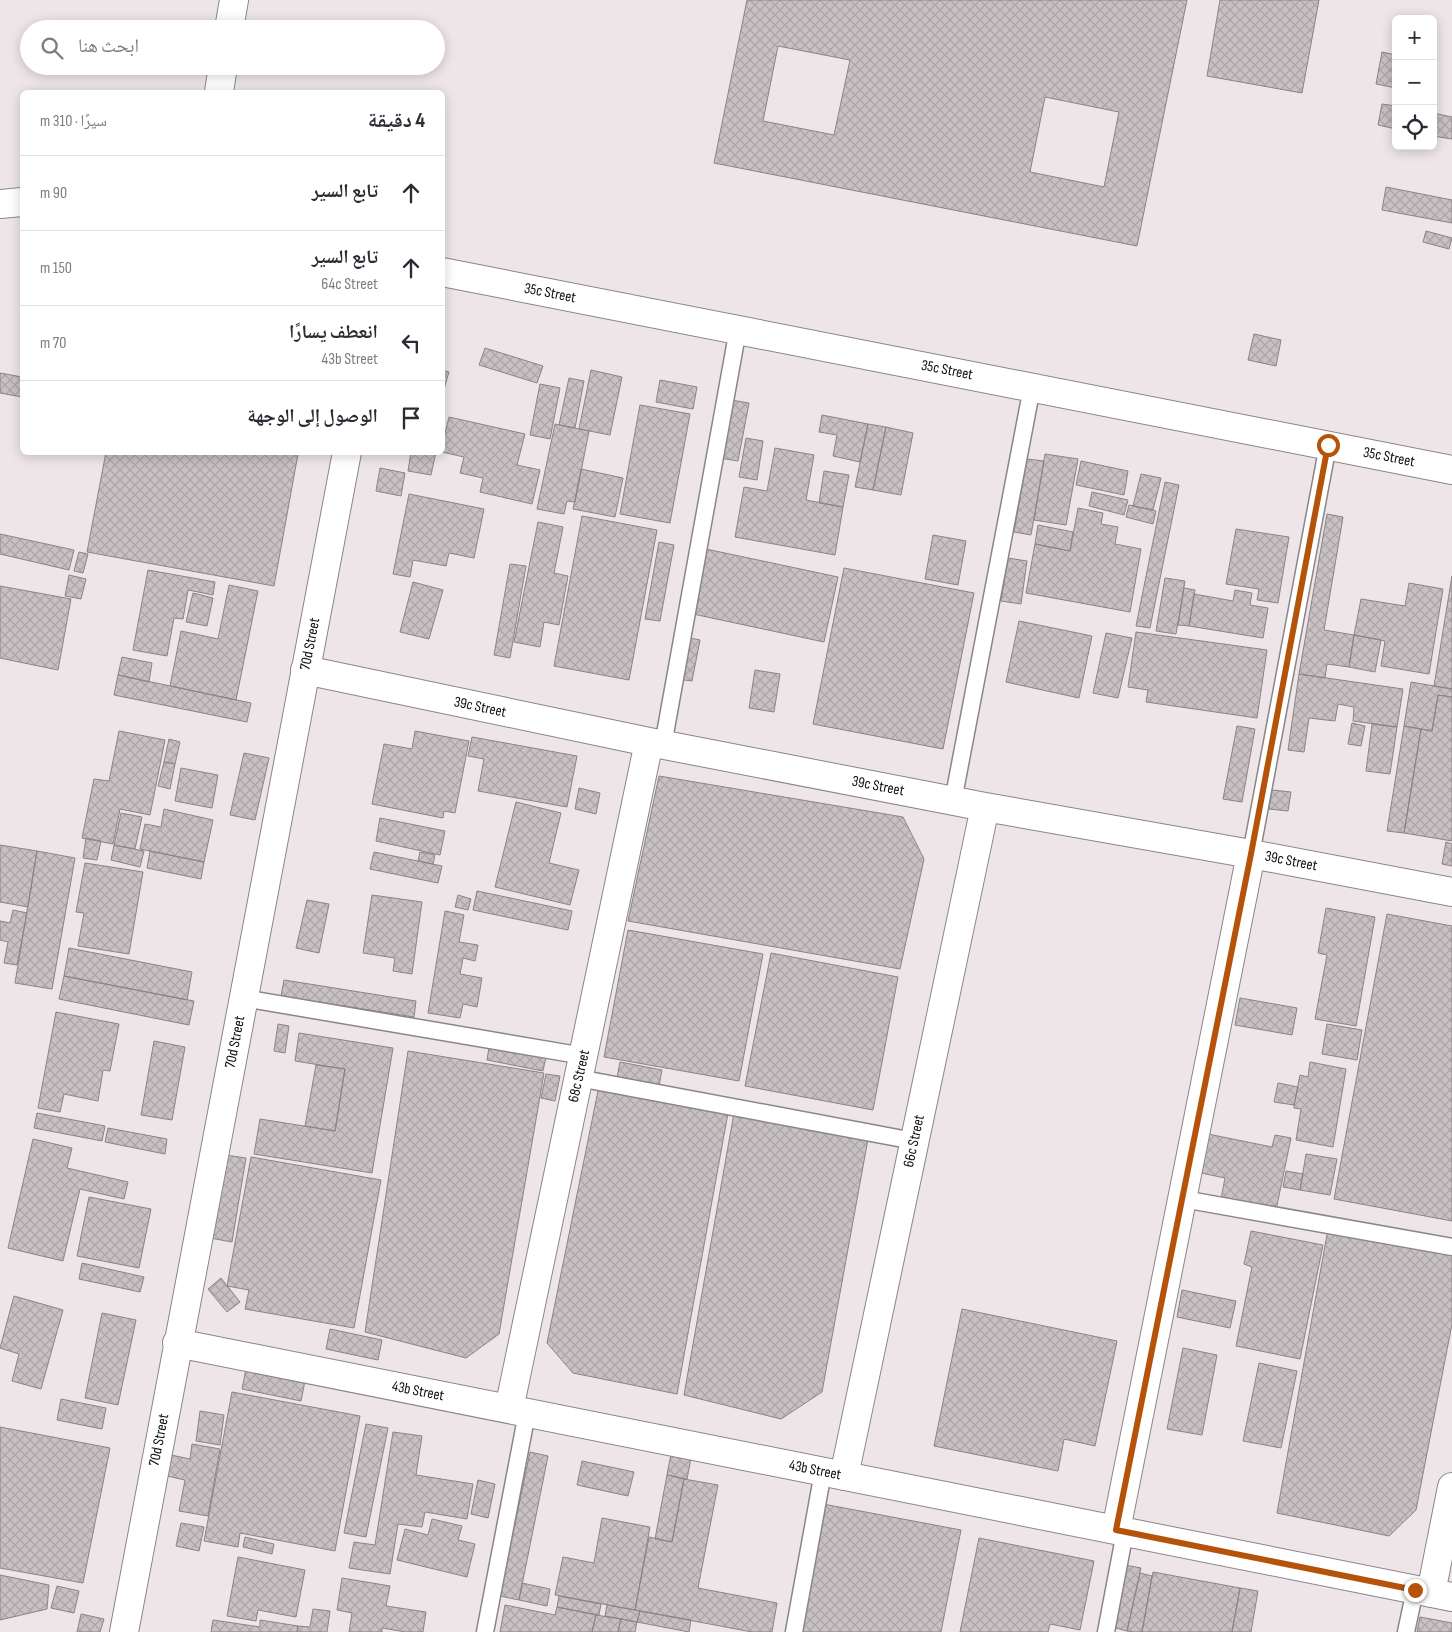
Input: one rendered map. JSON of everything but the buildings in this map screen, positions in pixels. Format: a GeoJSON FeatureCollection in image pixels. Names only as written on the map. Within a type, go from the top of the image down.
{"type":"FeatureCollection","features":[{"type":"Feature","properties":{"kind":"street"},"geometry":{"type":"LineString","coordinates":[[231,20],[234,0]]}},
{"type":"Feature","properties":{"kind":"street"},"geometry":{"type":"LineString","coordinates":[[219,90],[222,75]]}},
{"type":"Feature","properties":{"kind":"street"},"geometry":{"type":"LineString","coordinates":[[0,185],[20,187]]}},
{"type":"Feature","properties":{"kind":"street"},"geometry":{"type":"LineString","coordinates":[[0,204],[20,202]]}},
{"type":"Feature","properties":{"kind":"street","name":"35c Street"},"geometry":{"type":"LineString","coordinates":[[445,273],[1452,470]]}},
{"type":"Feature","properties":{"kind":"street","name":"70d Street"},"geometry":{"type":"LineString","coordinates":[[124,1632],[177,1343],[346,455]]}},
{"type":"Feature","properties":{"kind":"street","name":"39c Street"},"geometry":{"type":"LineString","coordinates":[[305,670],[656,744],[985,807],[1452,892]]}},
{"type":"Feature","properties":{"kind":"street","name":"68c Street"},"geometry":{"type":"LineString","coordinates":[[518,1411],[581,1067],[656,744]]}},
{"type":"Feature","properties":{"kind":"street","name":"66c Street"},"geometry":{"type":"LineString","coordinates":[[833,1474],[914,1141],[985,807]]}},
{"type":"Feature","properties":{"kind":"street"},"geometry":{"type":"LineString","coordinates":[[1121,1531],[1183,1199],[1251,854]]}},
{"type":"Feature","properties":{"kind":"street","name":"43b Street"},"geometry":{"type":"LineString","coordinates":[[177,1343],[1433,1594]]}},
{"type":"Feature","properties":{"kind":"street"},"geometry":{"type":"LineString","coordinates":[[1433,1594],[1452,1486]]}},
{"type":"Feature","properties":{"kind":"lane"},"geometry":{"type":"LineString","coordinates":[[656,744],[738,329]]}},
{"type":"Feature","properties":{"kind":"lane"},"geometry":{"type":"LineString","coordinates":[[954,801],[1032,387]]}},
{"type":"Feature","properties":{"kind":"lane"},"geometry":{"type":"LineString","coordinates":[[1251,854],[1328,445]]}},
{"type":"Feature","properties":{"kind":"lane"},"geometry":{"type":"LineString","coordinates":[[243,998],[581,1067],[914,1141]]}},
{"type":"Feature","properties":{"kind":"lane"},"geometry":{"type":"LineString","coordinates":[[1183,1199],[1452,1246]]}},
{"type":"Feature","properties":{"kind":"lane"},"geometry":{"type":"LineString","coordinates":[[486,1632],[518,1411]]}},
{"type":"Feature","properties":{"kind":"lane"},"geometry":{"type":"LineString","coordinates":[[794,1632],[833,1474]]}},
{"type":"Feature","properties":{"kind":"lane"},"geometry":{"type":"LineString","coordinates":[[1106,1632],[1121,1531]]}},
{"type":"Feature","properties":{"kind":"lane"},"geometry":{"type":"LineString","coordinates":[[1406,1632],[1433,1594]]}},
{"type":"Feature","properties":{"kind":"route"},"geometry":{"type":"LineString","coordinates":[[1328,445],[1251,854],[1116,1530],[1415,1590]]}}]}
